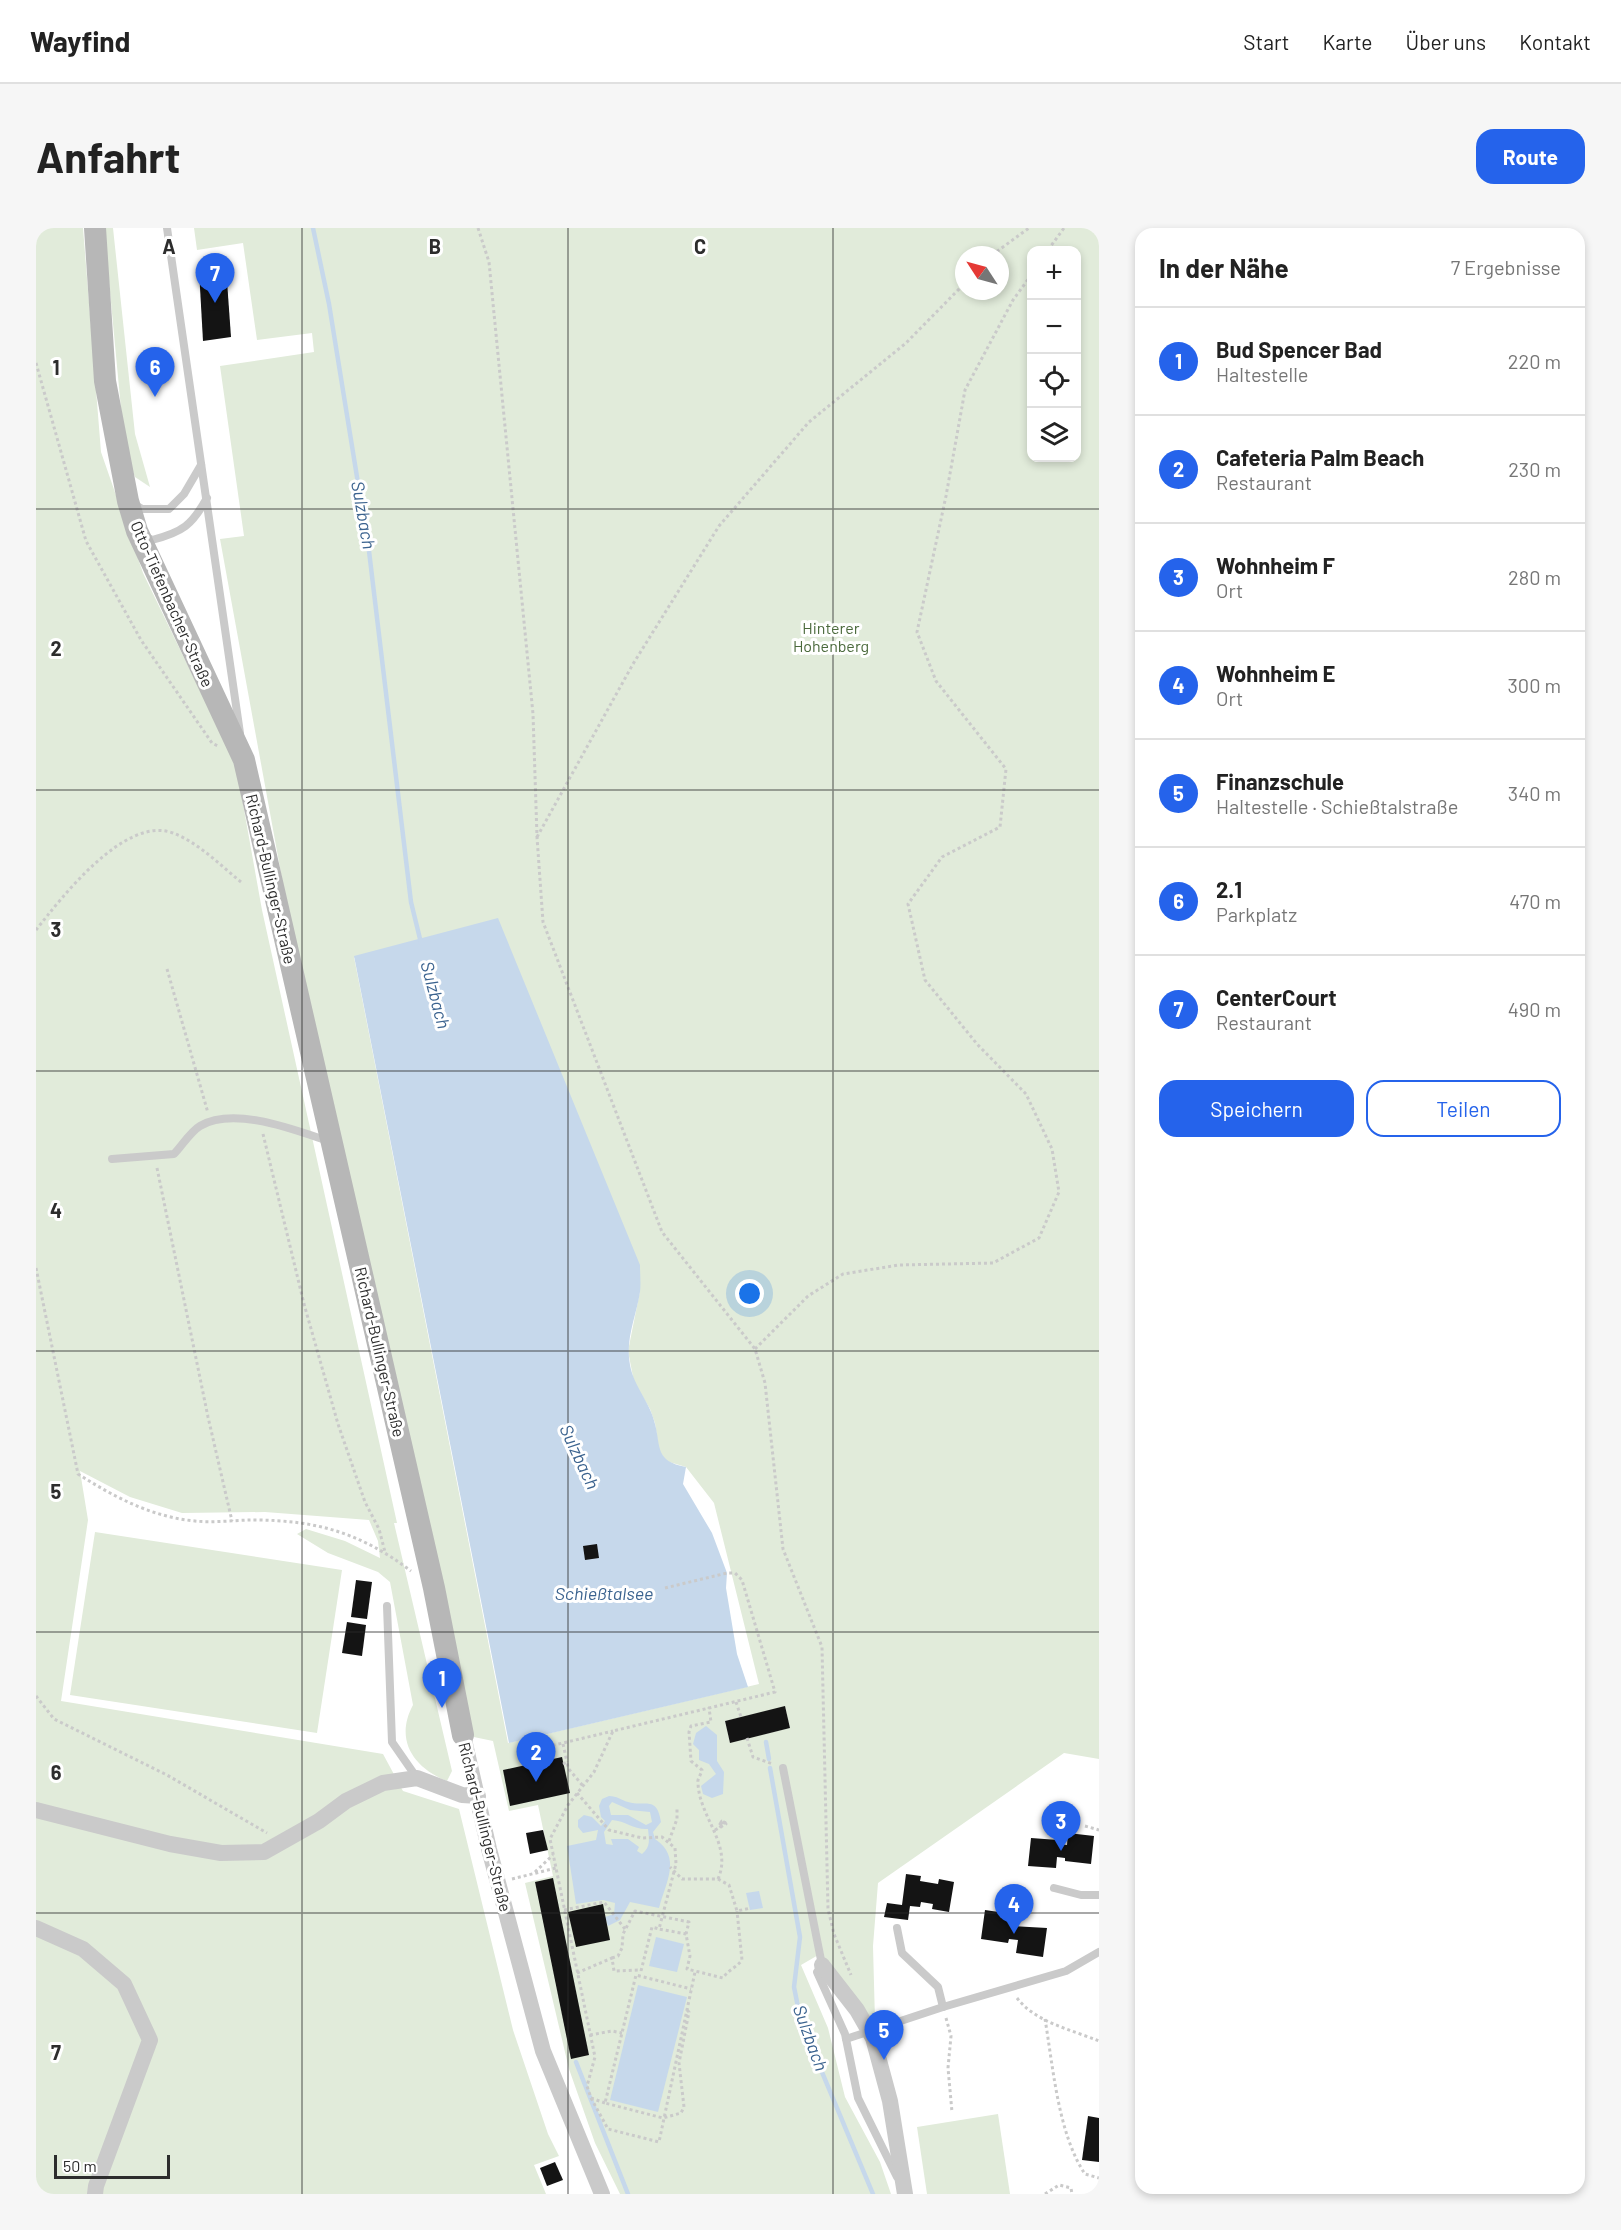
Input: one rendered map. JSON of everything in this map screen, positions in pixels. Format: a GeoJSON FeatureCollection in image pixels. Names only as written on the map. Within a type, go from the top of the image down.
{"type":"FeatureCollection","features":[{"type":"Feature","properties":{"kind":"street","name":"Otto-Tiefenbacher-Straße"},"geometry":{"type":"LineString","coordinates":[[94,228],[105,381],[128,501],[137,531],[244,760]]}},
{"type":"Feature","properties":{"kind":"street","name":"Richard-Bullinger-Straße"},"geometry":{"type":"LineString","coordinates":[[244,760],[434,1588],[463,1735],[498,1882],[543,2051],[602,2194]]}},
{"type":"Feature","properties":{"kind":"street"},"geometry":{"type":"LineString","coordinates":[[36,1810],[170,1844],[221,1853],[264,1852],[285,1842],[346,1801],[382,1783],[417,1778],[462,1795],[478,1796]]}},
{"type":"Feature","properties":{"kind":"street"},"geometry":{"type":"LineString","coordinates":[[36,1928],[83,1949],[124,1984],[150,2040],[95,2194]]}},
{"type":"Feature","properties":{"kind":"street"},"geometry":{"type":"LineString","coordinates":[[822,1965],[857,2010],[869,2031],[890,2101],[905,2194]]}},
{"type":"Feature","properties":{"kind":"lane","name":"Richard-Bullinger-Straße"},"geometry":{"type":"LineString","coordinates":[[167,228],[244,760]]}},
{"type":"Feature","properties":{"kind":"lane"},"geometry":{"type":"LineString","coordinates":[[128,501],[142,509],[169,509],[184,494],[201,465]]}},
{"type":"Feature","properties":{"kind":"lane"},"geometry":{"type":"LineString","coordinates":[[137,531],[152,540],[174,534],[194,521],[207,498]]}},
{"type":"Feature","properties":{"kind":"lane"},"geometry":{"type":"LineString","coordinates":[[112,1159],[174,1154],[200,1126],[230,1118],[260,1120],[332,1142]]}},
{"type":"Feature","properties":{"kind":"lane"},"geometry":{"type":"LineString","coordinates":[[387,1606],[392,1742],[417,1778]]}},
{"type":"Feature","properties":{"kind":"lane"},"geometry":{"type":"LineString","coordinates":[[783,1768],[822,1965],[817,1972],[846,2040],[858,2098],[905,2194]]}},
{"type":"Feature","properties":{"kind":"lane"},"geometry":{"type":"LineString","coordinates":[[1054,1888],[1081,1895],[1099,1895]]}},
{"type":"Feature","properties":{"kind":"lane"},"geometry":{"type":"LineString","coordinates":[[897,1928],[902,1953],[938,1986],[943,2007]]}},
{"type":"Feature","properties":{"kind":"lane"},"geometry":{"type":"LineString","coordinates":[[846,2040],[943,2007],[1066,1971],[1099,1952]]}},
{"type":"Feature","properties":{"kind":"path"},"geometry":{"type":"LineString","coordinates":[[478,228],[489,262],[532,702],[543,922],[662,1232],[755,1349],[765,1383],[783,1550],[822,1647],[828,1909],[852,1979]]}},
{"type":"Feature","properties":{"kind":"path"},"geometry":{"type":"LineString","coordinates":[[1004,246],[1029,228]]}},
{"type":"Feature","properties":{"kind":"path"},"geometry":{"type":"LineString","coordinates":[[1051,246],[1064,228]]}},
{"type":"Feature","properties":{"kind":"path"},"geometry":{"type":"LineString","coordinates":[[755,1349],[808,1296],[843,1274],[899,1265],[993,1263],[1039,1238],[1059,1192],[1052,1149],[1026,1094],[977,1044],[925,980],[908,904],[942,857],[1000,827],[1006,769],[936,681],[918,632],[965,390],[1013,300],[1027,281]]}},
{"type":"Feature","properties":{"kind":"path"},"geometry":{"type":"LineString","coordinates":[[537,837],[633,664],[719,526],[808,422],[906,343],[955,293]]}},
{"type":"Feature","properties":{"kind":"path"},"geometry":{"type":"LineString","coordinates":[[36,363],[86,541],[141,640],[212,743],[244,760]]}},
{"type":"Feature","properties":{"kind":"path"},"geometry":{"type":"LineString","coordinates":[[36,930],[71,886],[126,840],[148,830],[172,832],[201,849],[241,882]]}},
{"type":"Feature","properties":{"kind":"path"},"geometry":{"type":"LineString","coordinates":[[167,969],[211,1123]]}},
{"type":"Feature","properties":{"kind":"path"},"geometry":{"type":"LineString","coordinates":[[260,1120],[304,1304],[338,1424],[365,1503],[379,1529],[385,1552]]}},
{"type":"Feature","properties":{"kind":"path"},"geometry":{"type":"LineString","coordinates":[[155,1155],[208,1417],[232,1521]]}},
{"type":"Feature","properties":{"kind":"path"},"geometry":{"type":"LineString","coordinates":[[36,1268],[78,1474],[112,1496],[159,1515],[195,1521],[305,1522],[351,1534],[385,1552],[434,1588]]}},
{"type":"Feature","properties":{"kind":"path"},"geometry":{"type":"LineString","coordinates":[[544,1761],[542,1748],[775,1692],[742,1580],[735,1573],[665,1588]]}},
{"type":"Feature","properties":{"kind":"path"},"geometry":{"type":"LineString","coordinates":[[36,1696],[54,1719],[167,1775],[285,1842]]}},
{"type":"Feature","properties":{"kind":"path"},"geometry":{"type":"LineString","coordinates":[[736,1701],[741,1717]]}},
{"type":"Feature","properties":{"kind":"path"},"geometry":{"type":"LineString","coordinates":[[709,1708],[711,1722],[691,1726],[689,1732],[691,1761],[702,1770],[697,1781],[701,1803],[715,1830],[724,1866],[718,1879]]}},
{"type":"Feature","properties":{"kind":"path"},"geometry":{"type":"LineString","coordinates":[[613,1731],[594,1772],[577,1793],[550,1839],[595,2057],[587,2086],[608,2129],[659,2142],[695,1972]]}},
{"type":"Feature","properties":{"kind":"path"},"geometry":{"type":"LineString","coordinates":[[747,1738],[753,1757],[783,1768]]}},
{"type":"Feature","properties":{"kind":"path"},"geometry":{"type":"LineString","coordinates":[[563,1743],[565,1763],[583,1786]]}},
{"type":"Feature","properties":{"kind":"path"},"geometry":{"type":"LineString","coordinates":[[577,1793],[609,1830],[646,1837],[657,1836],[669,1841],[675,1848],[677,1857],[675,1871],[659,1929]]}},
{"type":"Feature","properties":{"kind":"path"},"geometry":{"type":"LineString","coordinates":[[669,1841],[677,1819],[677,1807]]}},
{"type":"Feature","properties":{"kind":"path"},"geometry":{"type":"LineString","coordinates":[[715,1830],[725,1826],[726,1824],[724,1821],[722,1821],[719,1825],[722,1827],[724,1822],[720,1824],[722,1824]]}},
{"type":"Feature","properties":{"kind":"path"},"geometry":{"type":"LineString","coordinates":[[1085,1826],[1099,1830]]}},
{"type":"Feature","properties":{"kind":"path"},"geometry":{"type":"LineString","coordinates":[[534,1874],[553,1855]]}},
{"type":"Feature","properties":{"kind":"path"},"geometry":{"type":"LineString","coordinates":[[498,1882],[556,1868]]}},
{"type":"Feature","properties":{"kind":"path"},"geometry":{"type":"LineString","coordinates":[[577,1973],[618,1956],[622,1948],[625,1929],[630,1924],[635,1911],[689,1922],[686,1934],[690,1956],[687,1969],[723,1978],[729,1969],[737,1966],[742,1960],[737,1911],[729,1885],[718,1879],[682,1879],[670,1868]]}},
{"type":"Feature","properties":{"kind":"path"},"geometry":{"type":"LineString","coordinates":[[564,1910],[604,1902],[625,1929]]}},
{"type":"Feature","properties":{"kind":"path"},"geometry":{"type":"LineString","coordinates":[[737,1911],[751,1908]]}},
{"type":"Feature","properties":{"kind":"path"},"geometry":{"type":"LineString","coordinates":[[605,2103],[636,1975],[642,1970],[652,1927],[686,1934]]}},
{"type":"Feature","properties":{"kind":"path"},"geometry":{"type":"LineString","coordinates":[[612,1959],[614,1971],[642,1970]]}},
{"type":"Feature","properties":{"kind":"path"},"geometry":{"type":"LineString","coordinates":[[636,1975],[691,1989]]}},
{"type":"Feature","properties":{"kind":"path"},"geometry":{"type":"LineString","coordinates":[[1009,1987],[1022,2004],[1045,2019],[1099,2041]]}},
{"type":"Feature","properties":{"kind":"path"},"geometry":{"type":"LineString","coordinates":[[943,2007],[951,2036],[948,2068],[952,2112]]}},
{"type":"Feature","properties":{"kind":"path"},"geometry":{"type":"LineString","coordinates":[[591,2098],[663,2118],[681,2113],[684,2107],[680,2063],[689,2012],[687,2010]]}},
{"type":"Feature","properties":{"kind":"path"},"geometry":{"type":"LineString","coordinates":[[1045,2019],[1064,2119],[1077,2163],[1084,2174],[1099,2178]]}},
{"type":"Feature","properties":{"kind":"path"},"geometry":{"type":"LineString","coordinates":[[590,2036],[612,2031],[622,2033]]}},
{"type":"Feature","properties":{"kind":"path"},"geometry":{"type":"LineString","coordinates":[[1045,2194],[1059,2185],[1071,2188],[1072,2194]]}},
{"type":"Feature","properties":{"kind":"green space"},"geometry":{"type":"Polygon","coordinates":[[[36,228],[83,228],[101,452],[143,573],[236,765],[262,910],[397,1523],[394,1523],[452,1771],[447,1781],[425,1769],[410,1751],[406,1730],[413,1705],[390,1582],[378,1572],[328,1553],[297,1534],[306,1529],[345,1541],[380,1558],[378,1541],[369,1520],[265,1512],[182,1513],[130,1497],[80,1471],[88,1520],[61,1701],[383,1754],[403,1791],[459,1809],[513,2030],[548,2134],[559,2156],[534,2165],[546,2194],[36,2194],[36,228]]]}},
{"type":"Feature","properties":{"kind":"green space"},"geometry":{"type":"Polygon","coordinates":[[[104,228],[113,228],[135,434],[150,487],[135,477],[125,451],[104,228]]]}},
{"type":"Feature","properties":{"kind":"green space","name":"Hinterer Hohenberg"},"geometry":{"type":"Polygon","coordinates":[[[194,228],[1099,228],[1099,1759],[1064,1753],[878,1883],[873,1946],[875,2021],[910,2194],[901,2177],[866,2033],[820,1954],[801,1965],[828,2028],[845,2097],[880,2162],[891,2194],[620,2194],[595,2143],[569,2069],[525,1883],[553,1876],[538,1805],[509,1811],[493,1741],[469,1736],[287,906],[220,539],[244,536],[220,366],[314,352],[312,333],[257,340],[243,243],[197,250],[194,228]],[[354,957],[508,1743],[759,1684],[714,1503],[686,1467],[666,1461],[659,1451],[655,1423],[650,1409],[634,1382],[628,1351],[640,1291],[354,957]],[[785,1707],[725,1721],[730,1742],[790,1728],[785,1707]]]}},
{"type":"Feature","properties":{"kind":"green space"},"geometry":{"type":"Polygon","coordinates":[[[95,1532],[342,1570],[317,1733],[70,1695],[95,1532]]]}},
{"type":"Feature","properties":{"kind":"green space"},"geometry":{"type":"Polygon","coordinates":[[[998,2114],[1010,2194],[927,2194],[917,2127],[998,2114]]]}},
{"type":"Feature","properties":{"kind":"water","name":"Schießtalsee"},"geometry":{"type":"Polygon","coordinates":[[[498,918],[640,1265],[640,1292],[629,1347],[632,1373],[653,1416],[661,1452],[669,1461],[686,1467],[683,1484],[712,1533],[727,1573],[726,1588],[737,1654],[748,1687],[509,1743],[354,956],[498,918]]]}},
{"type":"Feature","properties":{"kind":"water"},"geometry":{"type":"Polygon","coordinates":[[[706,1726],[717,1735],[717,1761],[724,1772],[723,1794],[712,1798],[703,1794],[701,1786],[716,1774],[709,1764],[699,1760],[699,1750],[693,1744],[696,1733],[706,1726]]]}},
{"type":"Feature","properties":{"kind":"water"},"geometry":{"type":"Polygon","coordinates":[[[612,1796],[628,1802],[653,1805],[657,1808],[661,1822],[653,1832],[655,1839],[668,1854],[670,1862],[668,1879],[659,1908],[630,1902],[620,1920],[608,1926],[605,1917],[614,1914],[615,1903],[603,1900],[576,1904],[567,1846],[596,1840],[598,1830],[583,1833],[578,1827],[578,1820],[584,1815],[592,1817],[601,1826],[605,1821],[601,1817],[599,1806],[602,1799],[612,1796]],[[612,1802],[609,1806],[611,1815],[628,1815],[646,1825],[652,1822],[650,1812],[630,1810],[612,1802]],[[612,1820],[604,1832],[606,1844],[613,1845],[611,1839],[628,1839],[639,1847],[637,1851],[642,1854],[647,1849],[648,1829],[612,1820]]]}},
{"type":"Feature","properties":{"kind":"water"},"geometry":{"type":"Polygon","coordinates":[[[759,1891],[763,1908],[750,1910],[746,1893],[759,1891]]]}},
{"type":"Feature","properties":{"kind":"water"},"geometry":{"type":"Polygon","coordinates":[[[656,1937],[684,1944],[677,1972],[649,1966],[656,1937]]]}},
{"type":"Feature","properties":{"kind":"water"},"geometry":{"type":"Polygon","coordinates":[[[638,1985],[687,1997],[658,2112],[610,2100],[638,1985]]]}},
{"type":"Feature","properties":{"kind":"building"},"geometry":{"type":"Polygon","coordinates":[[[226,267],[231,337],[203,341],[199,270],[226,267]]]}},
{"type":"Feature","properties":{"kind":"building"},"geometry":{"type":"Polygon","coordinates":[[[597,1544],[599,1558],[585,1560],[583,1546],[597,1544]]]}},
{"type":"Feature","properties":{"kind":"building"},"geometry":{"type":"Polygon","coordinates":[[[356,1580],[372,1582],[367,1619],[351,1617],[356,1580]]]}},
{"type":"Feature","properties":{"kind":"building"},"geometry":{"type":"Polygon","coordinates":[[[347,1622],[366,1625],[362,1656],[342,1653],[347,1622]]]}},
{"type":"Feature","properties":{"kind":"building"},"geometry":{"type":"Polygon","coordinates":[[[785,1706],[790,1728],[730,1743],[725,1721],[785,1706]]]}},
{"type":"Feature","properties":{"kind":"building"},"geometry":{"type":"Polygon","coordinates":[[[562,1757],[570,1793],[510,1806],[503,1770],[562,1757]]]}},
{"type":"Feature","properties":{"kind":"building"},"geometry":{"type":"Polygon","coordinates":[[[543,1830],[548,1850],[530,1854],[526,1833],[543,1830]]]}},
{"type":"Feature","properties":{"kind":"building"},"geometry":{"type":"Polygon","coordinates":[[[1068,1833],[1094,1836],[1091,1864],[1065,1861],[1065,1858],[1057,1857],[1056,1868],[1028,1866],[1031,1838],[1058,1840],[1058,1844],[1067,1845],[1068,1833]]]}},
{"type":"Feature","properties":{"kind":"building"},"geometry":{"type":"Polygon","coordinates":[[[906,1874],[921,1876],[920,1881],[938,1884],[939,1879],[954,1882],[949,1912],[932,1909],[933,1904],[921,1902],[920,1907],[910,1906],[908,1920],[884,1917],[887,1903],[902,1905],[906,1874]]]}},
{"type":"Feature","properties":{"kind":"building"},"geometry":{"type":"Polygon","coordinates":[[[553,1878],[589,2055],[571,2059],[535,1882],[553,1878]]]}},
{"type":"Feature","properties":{"kind":"building"},"geometry":{"type":"Polygon","coordinates":[[[603,1904],[610,1940],[576,1947],[568,1912],[603,1904]]]}},
{"type":"Feature","properties":{"kind":"building"},"geometry":{"type":"Polygon","coordinates":[[[985,1910],[1012,1914],[1010,1926],[1047,1928],[1043,1957],[1016,1953],[1018,1940],[1009,1939],[1008,1943],[981,1939],[985,1910]]]}},
{"type":"Feature","properties":{"kind":"building"},"geometry":{"type":"Polygon","coordinates":[[[1088,2116],[1099,2118],[1099,2162],[1082,2160],[1088,2116]]]}},
{"type":"Feature","properties":{"kind":"building"},"geometry":{"type":"Polygon","coordinates":[[[555,2162],[563,2180],[547,2186],[540,2168],[555,2162]]]}},
{"type":"Feature","properties":{"kind":"waterway","name":"Sulzbach"},"geometry":{"type":"LineString","coordinates":[[313,228],[329,304],[369,551],[411,902],[421,943]]}},
{"type":"Feature","properties":{"kind":"waterway","name":"Sulzbach"},"geometry":{"type":"LineString","coordinates":[[766,1742],[769,1759]]}},
{"type":"Feature","properties":{"kind":"waterway","name":"Sulzbach"},"geometry":{"type":"LineString","coordinates":[[770,1768],[800,1937],[794,1987],[801,2022],[873,2194]]}},
{"type":"Feature","properties":{"kind":"waterway"},"geometry":{"type":"LineString","coordinates":[[576,2062],[628,2194]]}},
{"type":"Feature","properties":{"kind":"place","name":"CenterCourt"},"geometry":{"type":"Point","coordinates":[215,303]}},
{"type":"Feature","properties":{"kind":"place","name":"2.1"},"geometry":{"type":"Point","coordinates":[155,397]}},
{"type":"Feature","properties":{"kind":"place","name":"Bud Spencer Bad"},"geometry":{"type":"Point","coordinates":[442,1708]}},
{"type":"Feature","properties":{"kind":"place","name":"Cafeteria Palm Beach"},"geometry":{"type":"Point","coordinates":[536,1782]}},
{"type":"Feature","properties":{"kind":"place","name":"Wohnheim F"},"geometry":{"type":"Point","coordinates":[1061,1851]}},
{"type":"Feature","properties":{"kind":"place","name":"Wohnheim E"},"geometry":{"type":"Point","coordinates":[1014,1934]}},
{"type":"Feature","properties":{"kind":"place","name":"Finanzschule"},"geometry":{"type":"Point","coordinates":[884,2060]}}]}
